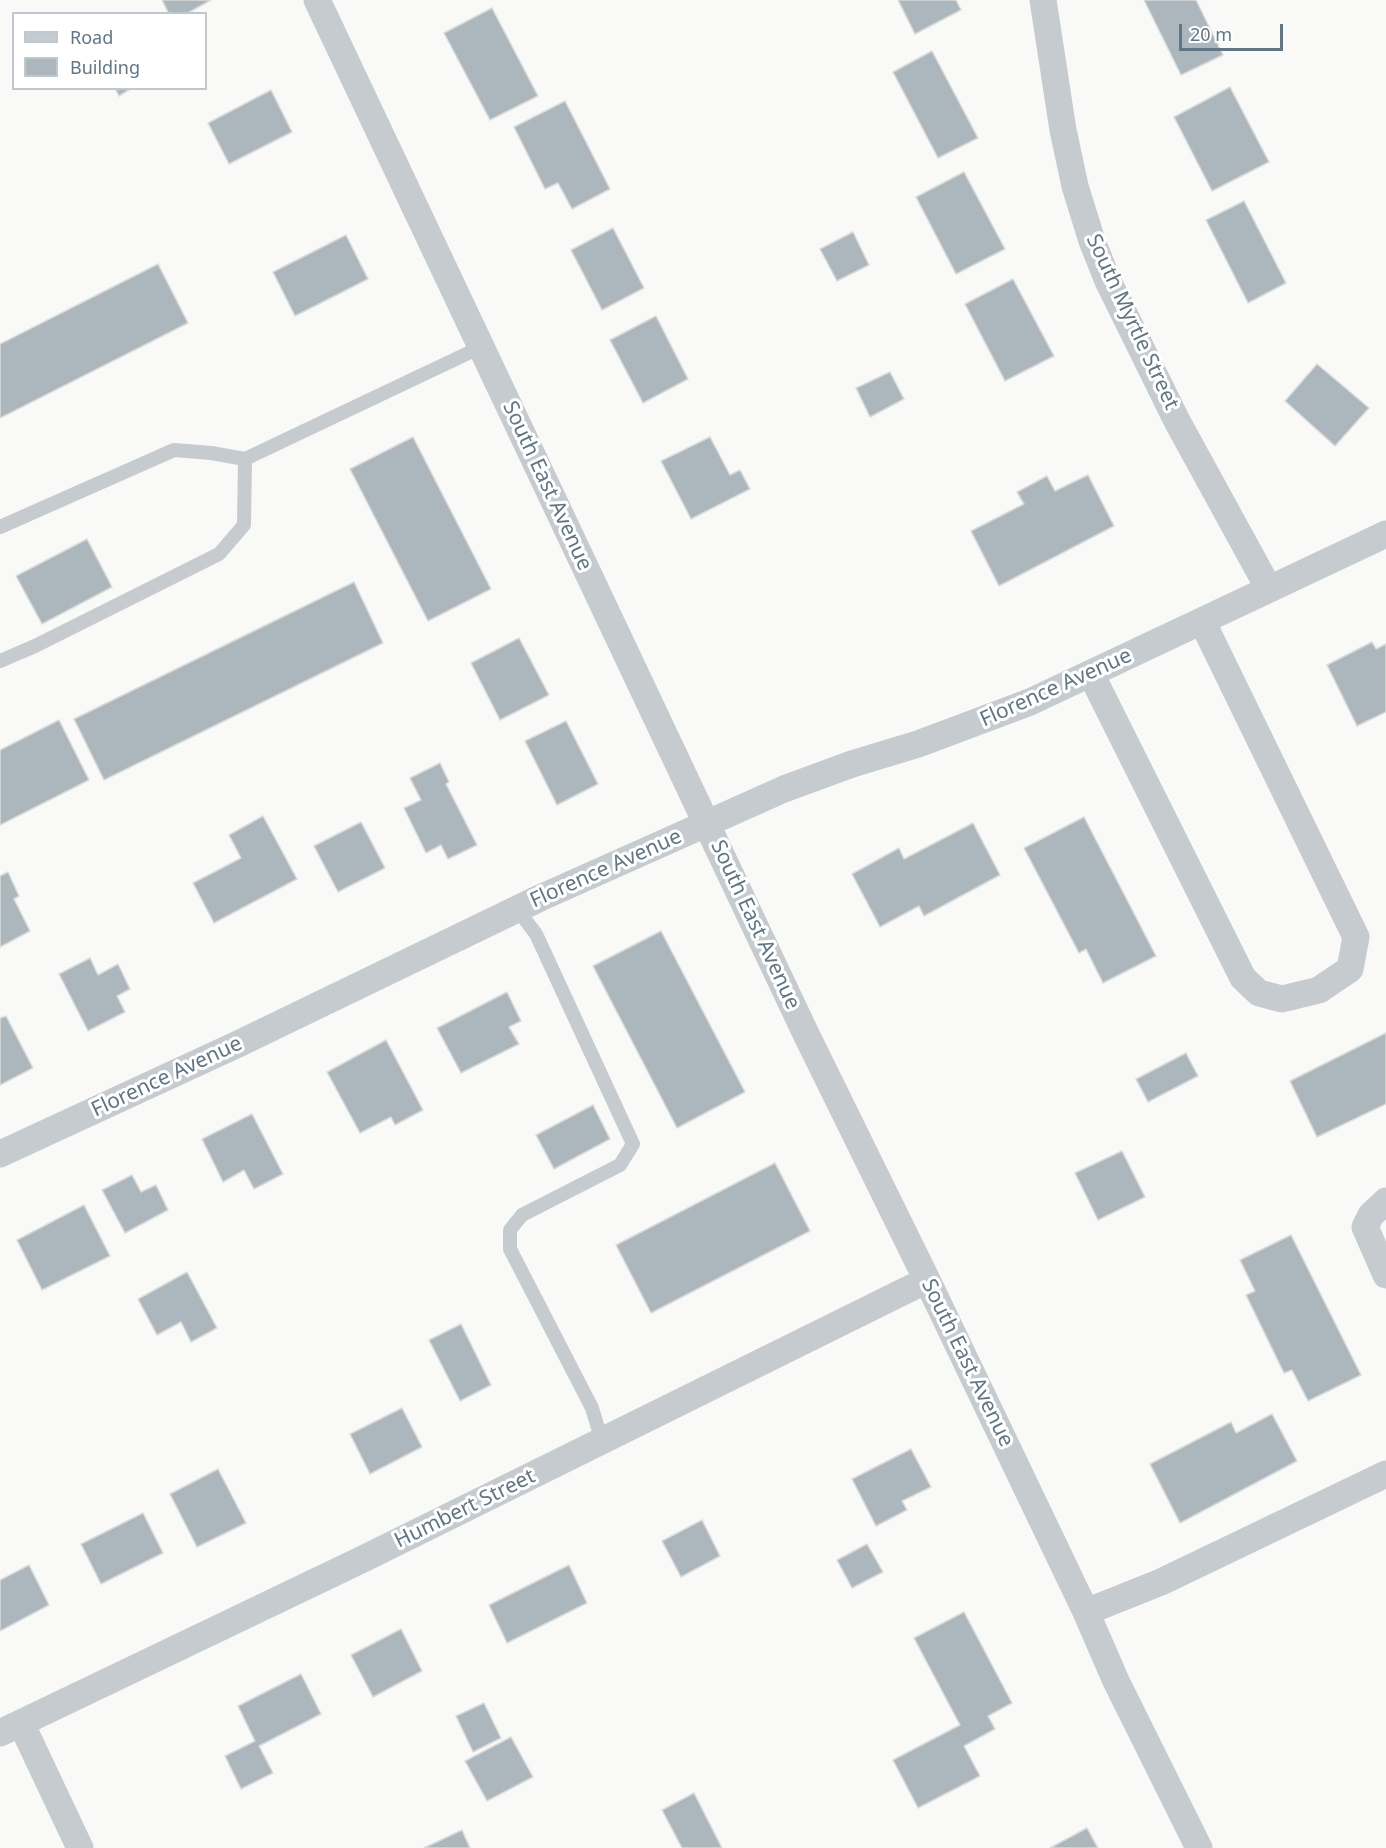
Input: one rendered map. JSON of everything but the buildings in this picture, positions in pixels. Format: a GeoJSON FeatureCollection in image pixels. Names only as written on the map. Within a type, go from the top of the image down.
{"type":"FeatureCollection","features":[{"type":"Feature","properties":{"kind":"street","name":"South East Avenue"},"geometry":{"type":"LineString","coordinates":[[317,0],[806,1034],[927,1280],[1086,1612],[1116,1681],[1199,1848]]}},
{"type":"Feature","properties":{"kind":"street","name":"South Myrtle Street"},"geometry":{"type":"LineString","coordinates":[[1043,0],[1063,130],[1092,241],[1108,281],[1177,420],[1269,589]]}},
{"type":"Feature","properties":{"kind":"street","name":"Florence Avenue"},"geometry":{"type":"LineString","coordinates":[[0,1154],[238,1044],[518,909],[784,789],[983,721],[1030,702],[1386,534]]}},
{"type":"Feature","properties":{"kind":"street"},"geometry":{"type":"LineString","coordinates":[[1091,674],[1243,978],[1259,993],[1282,999],[1319,990],[1350,969],[1356,938],[1202,621]]}},
{"type":"Feature","properties":{"kind":"street"},"geometry":{"type":"LineString","coordinates":[[1386,1201],[1371,1215],[1365,1227],[1386,1275]]}},
{"type":"Feature","properties":{"kind":"street","name":"Humbert Street"},"geometry":{"type":"LineString","coordinates":[[10,1728],[363,1559],[927,1280]]}},
{"type":"Feature","properties":{"kind":"street"},"geometry":{"type":"LineString","coordinates":[[1086,1612],[1161,1582],[1386,1474]]}},
{"type":"Feature","properties":{"kind":"street"},"geometry":{"type":"LineString","coordinates":[[10,1728],[81,1848]]}},
{"type":"Feature","properties":{"kind":"lane"},"geometry":{"type":"LineString","coordinates":[[0,527],[174,450],[212,453],[245,459],[481,347]]}},
{"type":"Feature","properties":{"kind":"lane"},"geometry":{"type":"LineString","coordinates":[[0,661],[35,646],[219,554],[244,525],[245,459]]}},
{"type":"Feature","properties":{"kind":"lane"},"geometry":{"type":"LineString","coordinates":[[518,909],[536,934],[633,1144],[621,1165],[522,1215],[510,1230],[510,1249],[592,1408],[602,1441]]}}]}
